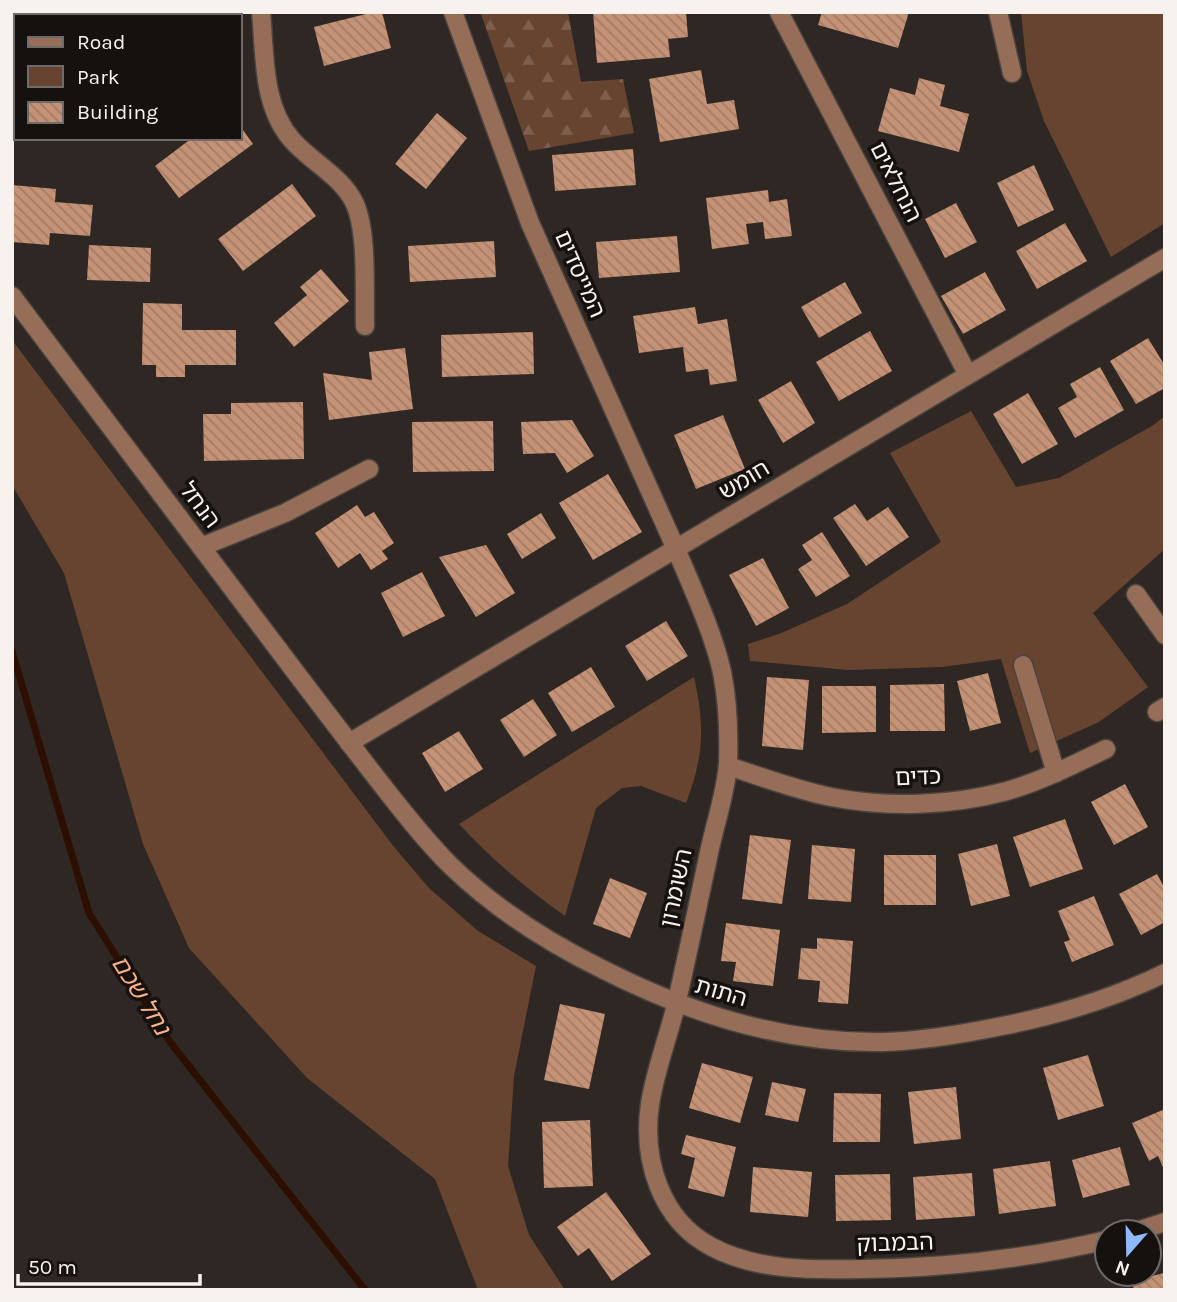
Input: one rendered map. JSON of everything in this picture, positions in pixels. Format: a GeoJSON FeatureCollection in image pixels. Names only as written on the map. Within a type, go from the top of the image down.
{"type":"FeatureCollection","features":[{"type":"Feature","properties":{"kind":"street"},"geometry":{"type":"LineString","coordinates":[[261,12],[269,94],[275,114],[291,139],[346,189],[356,206],[362,231],[365,326]]}},
{"type":"Feature","properties":{"kind":"street","name":"המייסדים"},"geometry":{"type":"LineString","coordinates":[[453,12],[530,223],[676,549]]}},
{"type":"Feature","properties":{"kind":"street","name":"הנחלאים"},"geometry":{"type":"LineString","coordinates":[[779,12],[968,375]]}},
{"type":"Feature","properties":{"kind":"street"},"geometry":{"type":"LineString","coordinates":[[998,12],[1012,73]]}},
{"type":"Feature","properties":{"kind":"street","name":"חומש"},"geometry":{"type":"LineString","coordinates":[[349,743],[1165,258]]}},
{"type":"Feature","properties":{"kind":"street","name":"הנחל"},"geometry":{"type":"LineString","coordinates":[[12,296],[349,743]]}},
{"type":"Feature","properties":{"kind":"street"},"geometry":{"type":"LineString","coordinates":[[201,547],[285,513],[369,470]]}},
{"type":"Feature","properties":{"kind":"street","name":"השומרון"},"geometry":{"type":"LineString","coordinates":[[676,549],[699,603],[721,671],[727,714],[728,766],[676,1004],[650,1104],[647,1145],[655,1180],[667,1205],[689,1232]]}},
{"type":"Feature","properties":{"kind":"street"},"geometry":{"type":"LineString","coordinates":[[1136,594],[1165,635]]}},
{"type":"Feature","properties":{"kind":"street"},"geometry":{"type":"LineString","coordinates":[[1023,665],[1056,773]]}},
{"type":"Feature","properties":{"kind":"street","name":"התות"},"geometry":{"type":"LineString","coordinates":[[349,743],[419,831],[451,866],[489,898],[574,955],[676,1004],[773,1032],[827,1040],[885,1042],[941,1037],[1042,1018],[1098,1000],[1165,972]]}},
{"type":"Feature","properties":{"kind":"street","name":"כדים"},"geometry":{"type":"LineString","coordinates":[[728,766],[831,797],[873,803],[905,803],[974,797],[1007,791],[1056,773],[1106,750]]}},
{"type":"Feature","properties":{"kind":"street","name":"הבמבוק"},"geometry":{"type":"LineString","coordinates":[[689,1232],[712,1247],[744,1260],[790,1268],[840,1270],[915,1269],[976,1264],[1050,1253],[1093,1243]]}},
{"type":"Feature","properties":{"kind":"green space"},"geometry":{"type":"Polygon","coordinates":[[[568,12],[581,82],[623,79],[634,133],[529,151],[481,14],[568,12]]]}},
{"type":"Feature","properties":{"kind":"green space"},"geometry":{"type":"Polygon","coordinates":[[[1021,12],[1165,12],[1165,223],[1111,257],[1044,121],[1027,71],[1021,12]]]}},
{"type":"Feature","properties":{"kind":"green space"},"geometry":{"type":"Polygon","coordinates":[[[12,340],[394,847],[429,888],[478,931],[536,966],[514,1076],[508,1166],[529,1235],[565,1290],[478,1290],[435,1179],[307,1078],[189,948],[143,844],[64,573],[12,485],[12,340]]]}},
{"type":"Feature","properties":{"kind":"green space"},"geometry":{"type":"Polygon","coordinates":[[[971,411],[1016,487],[1059,478],[1165,416],[1165,549],[1093,613],[1148,687],[1099,722],[1030,753],[1001,659],[942,667],[848,670],[750,661],[748,644],[779,634],[847,604],[941,542],[890,453],[971,411]]]}},
{"type":"Feature","properties":{"kind":"green space"},"geometry":{"type":"Polygon","coordinates":[[[694,677],[700,711],[701,741],[686,803],[641,786],[622,788],[596,808],[565,916],[509,873],[459,824],[694,677]]]}},
{"type":"Feature","properties":{"kind":"building"},"geometry":{"type":"Polygon","coordinates":[[[229,12],[230,14],[198,14],[229,12]]]}},
{"type":"Feature","properties":{"kind":"building"},"geometry":{"type":"Polygon","coordinates":[[[382,12],[391,48],[324,66],[314,27],[382,12]]]}},
{"type":"Feature","properties":{"kind":"building"},"geometry":{"type":"Polygon","coordinates":[[[593,12],[686,12],[688,37],[668,39],[670,57],[597,63],[593,12]]]}},
{"type":"Feature","properties":{"kind":"building"},"geometry":{"type":"Polygon","coordinates":[[[822,12],[909,12],[898,48],[818,25],[822,12]]]}},
{"type":"Feature","properties":{"kind":"building"},"geometry":{"type":"Polygon","coordinates":[[[12,62],[14,62],[14,94],[12,62]]]}},
{"type":"Feature","properties":{"kind":"building"},"geometry":{"type":"Polygon","coordinates":[[[701,70],[707,104],[734,100],[739,129],[660,142],[649,79],[701,70]]]}},
{"type":"Feature","properties":{"kind":"building"},"geometry":{"type":"Polygon","coordinates":[[[919,78],[945,85],[940,106],[969,114],[959,152],[878,131],[890,88],[915,95],[919,78]]]}},
{"type":"Feature","properties":{"kind":"building"},"geometry":{"type":"Polygon","coordinates":[[[12,104],[14,132],[12,132],[12,104]]]}},
{"type":"Feature","properties":{"kind":"building"},"geometry":{"type":"Polygon","coordinates":[[[437,113],[467,138],[426,189],[395,164],[437,113]]]}},
{"type":"Feature","properties":{"kind":"building"},"geometry":{"type":"Polygon","coordinates":[[[242,129],[253,144],[179,198],[155,166],[189,140],[242,140],[242,129]]]}},
{"type":"Feature","properties":{"kind":"building"},"geometry":{"type":"Polygon","coordinates":[[[633,149],[636,185],[555,191],[552,155],[633,149]]]}},
{"type":"Feature","properties":{"kind":"building"},"geometry":{"type":"Polygon","coordinates":[[[1034,165],[1054,210],[1018,227],[997,183],[1034,165]]]}},
{"type":"Feature","properties":{"kind":"building"},"geometry":{"type":"Polygon","coordinates":[[[292,184],[316,216],[243,271],[218,239],[292,184]]]}},
{"type":"Feature","properties":{"kind":"building"},"geometry":{"type":"Polygon","coordinates":[[[12,185],[56,189],[55,202],[93,205],[90,236],[50,233],[49,245],[12,242],[12,185]]]}},
{"type":"Feature","properties":{"kind":"building"},"geometry":{"type":"Polygon","coordinates":[[[768,190],[769,202],[787,199],[792,236],[765,239],[763,222],[746,224],[749,244],[712,249],[706,198],[768,190]]]}},
{"type":"Feature","properties":{"kind":"building"},"geometry":{"type":"Polygon","coordinates":[[[956,203],[977,242],[945,258],[925,219],[956,203]]]}},
{"type":"Feature","properties":{"kind":"building"},"geometry":{"type":"Polygon","coordinates":[[[1065,223],[1087,261],[1037,289],[1016,251],[1065,223]]]}},
{"type":"Feature","properties":{"kind":"building"},"geometry":{"type":"Polygon","coordinates":[[[677,236],[680,272],[599,278],[596,242],[677,236]]]}},
{"type":"Feature","properties":{"kind":"building"},"geometry":{"type":"Polygon","coordinates":[[[494,241],[496,277],[410,282],[408,246],[494,241]]]}},
{"type":"Feature","properties":{"kind":"building"},"geometry":{"type":"Polygon","coordinates":[[[89,245],[151,248],[150,282],[87,280],[89,245]]]}},
{"type":"Feature","properties":{"kind":"building"},"geometry":{"type":"Polygon","coordinates":[[[321,269],[349,301],[294,347],[274,323],[307,295],[300,287],[321,269]]]}},
{"type":"Feature","properties":{"kind":"building"},"geometry":{"type":"Polygon","coordinates":[[[985,272],[1006,310],[963,334],[941,296],[985,272]]]}},
{"type":"Feature","properties":{"kind":"building"},"geometry":{"type":"Polygon","coordinates":[[[845,282],[862,313],[819,338],[801,307],[845,282]]]}},
{"type":"Feature","properties":{"kind":"building"},"geometry":{"type":"Polygon","coordinates":[[[143,303],[182,304],[182,330],[236,330],[236,365],[185,365],[185,377],[156,377],[156,365],[142,365],[143,303]]]}},
{"type":"Feature","properties":{"kind":"building"},"geometry":{"type":"Polygon","coordinates":[[[695,307],[698,324],[727,319],[737,381],[710,385],[708,369],[686,372],[683,347],[639,353],[633,316],[695,307]]]}},
{"type":"Feature","properties":{"kind":"building"},"geometry":{"type":"Polygon","coordinates":[[[870,331],[892,371],[839,401],[816,362],[870,331]]]}},
{"type":"Feature","properties":{"kind":"building"},"geometry":{"type":"Polygon","coordinates":[[[533,332],[534,374],[442,377],[441,335],[533,332]]]}},
{"type":"Feature","properties":{"kind":"building"},"geometry":{"type":"Polygon","coordinates":[[[1148,338],[1165,366],[1165,388],[1136,404],[1110,361],[1148,338]]]}},
{"type":"Feature","properties":{"kind":"building"},"geometry":{"type":"Polygon","coordinates":[[[405,348],[413,409],[329,420],[323,373],[372,380],[369,352],[405,348]]]}},
{"type":"Feature","properties":{"kind":"building"},"geometry":{"type":"Polygon","coordinates":[[[1100,367],[1124,410],[1075,438],[1058,408],[1077,397],[1070,384],[1100,367]]]}},
{"type":"Feature","properties":{"kind":"building"},"geometry":{"type":"Polygon","coordinates":[[[791,381],[815,423],[783,443],[758,400],[791,381]]]}},
{"type":"Feature","properties":{"kind":"building"},"geometry":{"type":"Polygon","coordinates":[[[1028,393],[1058,444],[1022,464],[993,414],[1028,393]]]}},
{"type":"Feature","properties":{"kind":"building"},"geometry":{"type":"Polygon","coordinates":[[[303,402],[304,459],[204,461],[203,414],[231,414],[231,403],[303,402]]]}},
{"type":"Feature","properties":{"kind":"building"},"geometry":{"type":"Polygon","coordinates":[[[723,415],[745,469],[696,489],[674,435],[723,415]]]}},
{"type":"Feature","properties":{"kind":"building"},"geometry":{"type":"Polygon","coordinates":[[[572,420],[594,456],[567,473],[555,453],[523,454],[521,422],[572,420]]]}},
{"type":"Feature","properties":{"kind":"building"},"geometry":{"type":"Polygon","coordinates":[[[493,421],[494,471],[413,472],[412,422],[493,421]]]}},
{"type":"Feature","properties":{"kind":"building"},"geometry":{"type":"Polygon","coordinates":[[[608,474],[642,532],[593,560],[559,503],[608,474]]]}},
{"type":"Feature","properties":{"kind":"building"},"geometry":{"type":"Polygon","coordinates":[[[855,504],[867,521],[888,507],[909,537],[866,566],[833,518],[855,504]]]}},
{"type":"Feature","properties":{"kind":"building"},"geometry":{"type":"Polygon","coordinates":[[[357,505],[365,517],[374,512],[394,543],[382,551],[388,559],[371,570],[360,553],[338,568],[315,533],[357,505]]]}},
{"type":"Feature","properties":{"kind":"building"},"geometry":{"type":"Polygon","coordinates":[[[541,513],[556,538],[522,559],[507,534],[541,513]]]}},
{"type":"Feature","properties":{"kind":"building"},"geometry":{"type":"Polygon","coordinates":[[[822,532],[850,576],[816,597],[798,569],[812,560],[802,545],[822,532]]]}},
{"type":"Feature","properties":{"kind":"building"},"geometry":{"type":"Polygon","coordinates":[[[486,545],[515,593],[476,617],[439,557],[486,545]]]}},
{"type":"Feature","properties":{"kind":"building"},"geometry":{"type":"Polygon","coordinates":[[[763,558],[789,608],[756,626],[729,575],[763,558]]]}},
{"type":"Feature","properties":{"kind":"building"},"geometry":{"type":"Polygon","coordinates":[[[422,572],[445,616],[403,637],[381,593],[422,572]]]}},
{"type":"Feature","properties":{"kind":"building"},"geometry":{"type":"Polygon","coordinates":[[[666,621],[688,656],[647,681],[625,646],[666,621]]]}},
{"type":"Feature","properties":{"kind":"building"},"geometry":{"type":"Polygon","coordinates":[[[591,667],[615,707],[572,732],[548,693],[591,667]]]}},
{"type":"Feature","properties":{"kind":"building"},"geometry":{"type":"Polygon","coordinates":[[[988,673],[1001,723],[970,731],[957,681],[988,673]]]}},
{"type":"Feature","properties":{"kind":"building"},"geometry":{"type":"Polygon","coordinates":[[[767,677],[809,680],[803,750],[762,746],[767,677]]]}},
{"type":"Feature","properties":{"kind":"building"},"geometry":{"type":"Polygon","coordinates":[[[944,684],[945,731],[890,731],[890,685],[944,684]]]}},
{"type":"Feature","properties":{"kind":"building"},"geometry":{"type":"Polygon","coordinates":[[[822,686],[876,686],[876,732],[822,733],[822,686]]]}},
{"type":"Feature","properties":{"kind":"building"},"geometry":{"type":"Polygon","coordinates":[[[533,699],[557,735],[524,757],[500,720],[533,699]]]}},
{"type":"Feature","properties":{"kind":"building"},"geometry":{"type":"Polygon","coordinates":[[[459,731],[483,769],[445,792],[422,753],[459,731]]]}},
{"type":"Feature","properties":{"kind":"building"},"geometry":{"type":"Polygon","coordinates":[[[1125,784],[1148,827],[1114,845],[1091,802],[1125,784]]]}},
{"type":"Feature","properties":{"kind":"building"},"geometry":{"type":"Polygon","coordinates":[[[1065,819],[1083,869],[1030,887],[1013,837],[1065,819]]]}},
{"type":"Feature","properties":{"kind":"building"},"geometry":{"type":"Polygon","coordinates":[[[750,835],[791,840],[782,904],[742,899],[750,835]]]}},
{"type":"Feature","properties":{"kind":"building"},"geometry":{"type":"Polygon","coordinates":[[[997,844],[1010,896],[971,906],[958,854],[997,844]]]}},
{"type":"Feature","properties":{"kind":"building"},"geometry":{"type":"Polygon","coordinates":[[[812,845],[855,849],[851,902],[808,899],[812,845]]]}},
{"type":"Feature","properties":{"kind":"building"},"geometry":{"type":"Polygon","coordinates":[[[884,855],[936,855],[936,905],[884,905],[884,855]]]}},
{"type":"Feature","properties":{"kind":"building"},"geometry":{"type":"Polygon","coordinates":[[[1157,874],[1165,889],[1165,922],[1141,935],[1119,894],[1157,874]]]}},
{"type":"Feature","properties":{"kind":"building"},"geometry":{"type":"Polygon","coordinates":[[[610,878],[647,893],[630,938],[593,924],[610,878]]]}},
{"type":"Feature","properties":{"kind":"building"},"geometry":{"type":"Polygon","coordinates":[[[1094,896],[1114,945],[1072,962],[1064,942],[1070,940],[1058,911],[1094,896]]]}},
{"type":"Feature","properties":{"kind":"building"},"geometry":{"type":"Polygon","coordinates":[[[726,923],[780,930],[773,986],[733,981],[736,962],[721,961],[726,923]]]}},
{"type":"Feature","properties":{"kind":"building"},"geometry":{"type":"Polygon","coordinates":[[[817,938],[853,941],[848,1004],[818,1002],[820,981],[798,979],[801,948],[817,949],[817,938]]]}},
{"type":"Feature","properties":{"kind":"building"},"geometry":{"type":"Polygon","coordinates":[[[560,1004],[605,1014],[589,1089],[544,1080],[560,1004]]]}},
{"type":"Feature","properties":{"kind":"building"},"geometry":{"type":"Polygon","coordinates":[[[1088,1055],[1104,1106],[1058,1120],[1043,1068],[1088,1055]]]}},
{"type":"Feature","properties":{"kind":"building"},"geometry":{"type":"Polygon","coordinates":[[[702,1063],[753,1077],[740,1123],[689,1108],[702,1063]]]}},
{"type":"Feature","properties":{"kind":"building"},"geometry":{"type":"Polygon","coordinates":[[[772,1082],[806,1089],[798,1122],[765,1115],[772,1082]]]}},
{"type":"Feature","properties":{"kind":"building"},"geometry":{"type":"Polygon","coordinates":[[[956,1087],[961,1139],[914,1144],[908,1092],[956,1087]]]}},
{"type":"Feature","properties":{"kind":"building"},"geometry":{"type":"Polygon","coordinates":[[[834,1093],[881,1094],[880,1142],[833,1142],[834,1093]]]}},
{"type":"Feature","properties":{"kind":"building"},"geometry":{"type":"Polygon","coordinates":[[[1165,1109],[1165,1172],[1158,1156],[1149,1161],[1132,1123],[1165,1109]]]}},
{"type":"Feature","properties":{"kind":"building"},"geometry":{"type":"Polygon","coordinates":[[[590,1120],[593,1186],[544,1188],[542,1122],[590,1120]]]}},
{"type":"Feature","properties":{"kind":"building"},"geometry":{"type":"Polygon","coordinates":[[[686,1135],[736,1147],[724,1197],[688,1188],[695,1158],[681,1154],[686,1135]]]}},
{"type":"Feature","properties":{"kind":"building"},"geometry":{"type":"Polygon","coordinates":[[[1120,1147],[1130,1185],[1083,1198],[1072,1160],[1120,1147]]]}},
{"type":"Feature","properties":{"kind":"building"},"geometry":{"type":"Polygon","coordinates":[[[1050,1161],[1056,1206],[999,1214],[993,1169],[1050,1161]]]}},
{"type":"Feature","properties":{"kind":"building"},"geometry":{"type":"Polygon","coordinates":[[[753,1167],[812,1172],[808,1217],[750,1212],[753,1167]]]}},
{"type":"Feature","properties":{"kind":"building"},"geometry":{"type":"Polygon","coordinates":[[[972,1173],[975,1216],[916,1220],[913,1177],[972,1173]]]}},
{"type":"Feature","properties":{"kind":"building"},"geometry":{"type":"Polygon","coordinates":[[[890,1174],[891,1220],[836,1221],[835,1175],[890,1174]]]}},
{"type":"Feature","properties":{"kind":"building"},"geometry":{"type":"Polygon","coordinates":[[[606,1192],[651,1254],[612,1281],[589,1248],[578,1256],[557,1227],[606,1192]]]}},
{"type":"Feature","properties":{"kind":"building"},"geometry":{"type":"Polygon","coordinates":[[[1163,1273],[1165,1290],[1134,1290],[1163,1288],[1163,1273]]]}},
{"type":"Feature","properties":{"kind":"waterway","name":"נחל שכם"},"geometry":{"type":"LineString","coordinates":[[12,651],[89,913],[170,1042],[365,1290]]}}]}
